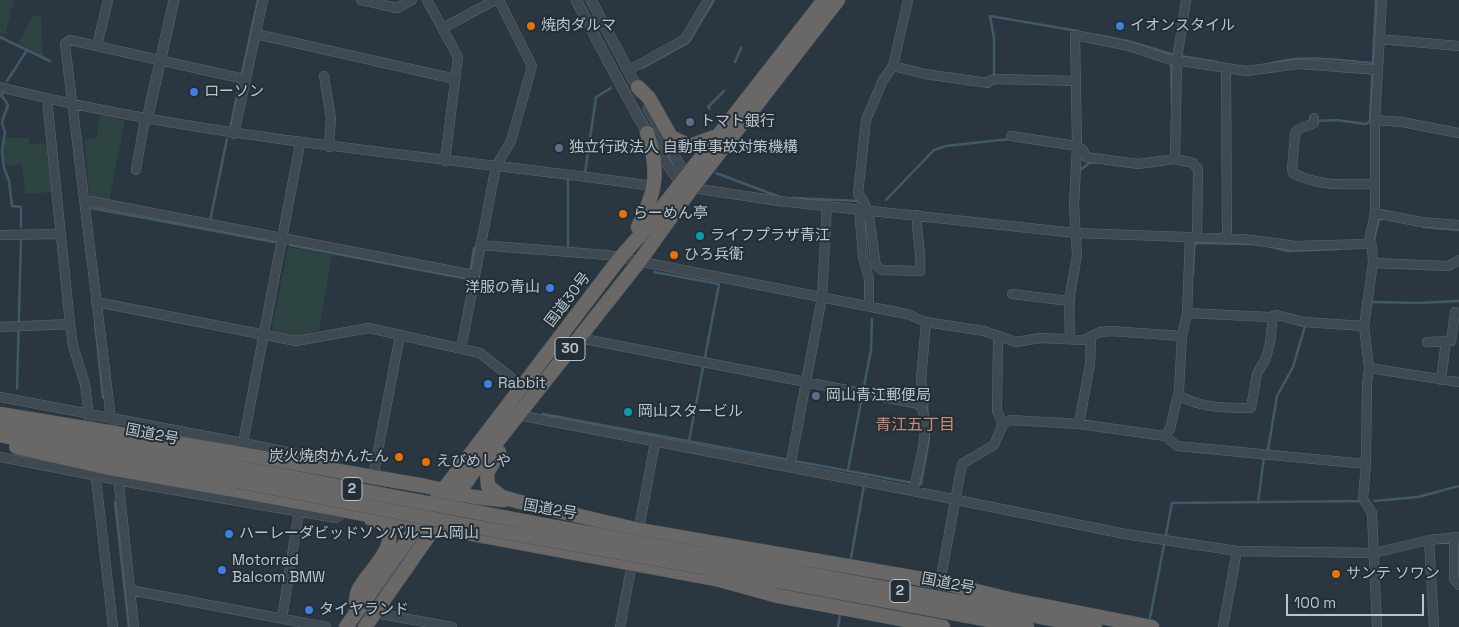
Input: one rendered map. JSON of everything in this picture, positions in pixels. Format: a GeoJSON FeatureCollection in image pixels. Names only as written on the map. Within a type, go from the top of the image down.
{"type":"FeatureCollection","features":[{"type":"Feature","properties":{"kind":"highway","name":"国道30号"},"geometry":{"type":"LineString","coordinates":[[366,627],[457,494],[639,262],[686,182],[717,136],[824,0]]}},
{"type":"Feature","properties":{"kind":"highway","name":"国道30号"},"geometry":{"type":"LineString","coordinates":[[346,627],[443,490],[623,254],[686,182],[838,0]]}},
{"type":"Feature","properties":{"kind":"highway"},"geometry":{"type":"LineString","coordinates":[[638,87],[649,98],[671,137],[677,141],[690,146],[717,136]]}},
{"type":"Feature","properties":{"kind":"highway"},"geometry":{"type":"LineString","coordinates":[[623,254],[646,213],[654,186],[655,162],[647,133]]}},
{"type":"Feature","properties":{"kind":"highway"},"geometry":{"type":"LineString","coordinates":[[0,414],[239,448],[342,473],[457,494],[520,502],[639,530],[940,582],[1009,599],[1152,627]]}},
{"type":"Feature","properties":{"kind":"highway"},"geometry":{"type":"LineString","coordinates":[[518,416],[510,437],[489,466],[486,479],[488,486],[495,493],[520,502]]}},
{"type":"Feature","properties":{"kind":"highway","name":"国道2号"},"geometry":{"type":"LineString","coordinates":[[0,423],[704,561],[1003,624],[1027,627]]}},
{"type":"Feature","properties":{"kind":"highway","name":"国道2号"},"geometry":{"type":"LineString","coordinates":[[0,435],[470,526],[704,561],[798,571],[1094,627]]}},
{"type":"Feature","properties":{"kind":"highway"},"geometry":{"type":"LineString","coordinates":[[0,444],[105,467],[716,579],[778,596],[936,626]]}},
{"type":"Feature","properties":{"kind":"highway"},"geometry":{"type":"LineString","coordinates":[[338,627],[356,612],[357,592],[386,550],[388,536],[386,528],[381,523],[346,512]]}},
{"type":"Feature","properties":{"kind":"highway"},"geometry":{"type":"LineString","coordinates":[[798,571],[862,576],[971,596],[1009,599]]}},
{"type":"Feature","properties":{"kind":"street"},"geometry":{"type":"LineString","coordinates":[[97,46],[108,0]]}},
{"type":"Feature","properties":{"kind":"street"},"geometry":{"type":"LineString","coordinates":[[136,170],[174,0]]}},
{"type":"Feature","properties":{"kind":"street"},"geometry":{"type":"LineString","coordinates":[[234,134],[242,79],[256,34],[263,0]]}},
{"type":"Feature","properties":{"kind":"street"},"geometry":{"type":"LineString","coordinates":[[361,0],[396,8],[412,0]]}},
{"type":"Feature","properties":{"kind":"street"},"geometry":{"type":"LineString","coordinates":[[427,0],[458,57],[445,161]]}},
{"type":"Feature","properties":{"kind":"street"},"geometry":{"type":"LineString","coordinates":[[443,28],[497,0],[532,66],[511,141],[496,166],[480,245],[470,275],[461,349]]}},
{"type":"Feature","properties":{"kind":"street"},"geometry":{"type":"LineString","coordinates":[[576,0],[647,133],[686,182],[779,201],[1076,233],[1228,238],[1296,246],[1365,244],[1369,241]]}},
{"type":"Feature","properties":{"kind":"street"},"geometry":{"type":"LineString","coordinates":[[591,0],[630,70],[686,182]]}},
{"type":"Feature","properties":{"kind":"street"},"geometry":{"type":"LineString","coordinates":[[630,70],[685,40],[708,0]]}},
{"type":"Feature","properties":{"kind":"street"},"geometry":{"type":"LineString","coordinates":[[869,306],[869,280],[863,257],[864,200],[858,194],[866,120],[880,88],[893,66],[908,0]]}},
{"type":"Feature","properties":{"kind":"street"},"geometry":{"type":"LineString","coordinates":[[1173,159],[1175,58],[1186,0]]}},
{"type":"Feature","properties":{"kind":"street"},"geometry":{"type":"LineString","coordinates":[[1377,627],[1372,513],[1364,499],[1367,384],[1370,368],[1364,326],[1373,263],[1372,246],[1369,241],[1375,213],[1374,70],[1382,0]]}},
{"type":"Feature","properties":{"kind":"street"},"geometry":{"type":"LineString","coordinates":[[256,34],[455,79]]}},
{"type":"Feature","properties":{"kind":"street"},"geometry":{"type":"LineString","coordinates":[[1070,339],[1069,302],[1077,255],[1076,35],[1226,69],[1260,71],[1299,64],[1374,70]]}},
{"type":"Feature","properties":{"kind":"street"},"geometry":{"type":"LineString","coordinates":[[1379,39],[1459,46]]}},
{"type":"Feature","properties":{"kind":"street"},"geometry":{"type":"LineString","coordinates":[[134,627],[120,494],[65,44],[70,40],[242,79]]}},
{"type":"Feature","properties":{"kind":"street"},"geometry":{"type":"LineString","coordinates":[[893,66],[925,74],[988,83],[990,80],[1000,79],[1076,81]]}},
{"type":"Feature","properties":{"kind":"street"},"geometry":{"type":"LineString","coordinates":[[1226,69],[1228,238]]}},
{"type":"Feature","properties":{"kind":"street"},"geometry":{"type":"LineString","coordinates":[[324,76],[331,118],[329,147]]}},
{"type":"Feature","properties":{"kind":"street"},"geometry":{"type":"LineString","coordinates":[[0,87],[146,120],[300,144],[654,186]]}},
{"type":"Feature","properties":{"kind":"street"},"geometry":{"type":"LineString","coordinates":[[47,99],[70,324],[73,346],[85,384],[113,627]]}},
{"type":"Feature","properties":{"kind":"street"},"geometry":{"type":"LineString","coordinates":[[1314,118],[1314,123],[1297,130],[1295,134],[1292,169],[1294,173],[1308,181],[1323,184],[1375,184]]}},
{"type":"Feature","properties":{"kind":"street"},"geometry":{"type":"LineString","coordinates":[[1375,120],[1402,122],[1459,133]]}},
{"type":"Feature","properties":{"kind":"street"},"geometry":{"type":"LineString","coordinates":[[1011,136],[1082,150],[1086,158],[1138,164],[1173,159],[1194,164],[1198,169],[1194,237],[1187,313],[1182,336],[1178,395],[1170,429],[1165,436]]}},
{"type":"Feature","properties":{"kind":"street"},"geometry":{"type":"LineString","coordinates":[[0,397],[110,417],[239,448],[264,335],[300,144]]}},
{"type":"Feature","properties":{"kind":"street"},"geometry":{"type":"LineString","coordinates":[[85,200],[470,275]]}},
{"type":"Feature","properties":{"kind":"street"},"geometry":{"type":"LineString","coordinates":[[791,463],[822,297],[827,205]]}},
{"type":"Feature","properties":{"kind":"street"},"geometry":{"type":"LineString","coordinates":[[863,209],[876,265],[882,270],[920,271],[922,257],[916,228],[917,215]]}},
{"type":"Feature","properties":{"kind":"street"},"geometry":{"type":"LineString","coordinates":[[1375,213],[1421,222],[1459,225]]}},
{"type":"Feature","properties":{"kind":"street"},"geometry":{"type":"LineString","coordinates":[[0,235],[61,234]]}},
{"type":"Feature","properties":{"kind":"street"},"geometry":{"type":"LineString","coordinates":[[480,245],[623,254],[639,262],[907,314],[926,322],[984,331],[1016,342],[1040,338],[1091,341]]}},
{"type":"Feature","properties":{"kind":"street"},"geometry":{"type":"LineString","coordinates":[[1373,263],[1449,266],[1459,260]]}},
{"type":"Feature","properties":{"kind":"street"},"geometry":{"type":"LineString","coordinates":[[1012,294],[1069,302]]}},
{"type":"Feature","properties":{"kind":"street"},"geometry":{"type":"LineString","coordinates":[[96,302],[296,341],[369,328],[480,353],[523,387]]}},
{"type":"Feature","properties":{"kind":"street"},"geometry":{"type":"LineString","coordinates":[[1427,342],[1451,341],[1455,312]]}},
{"type":"Feature","properties":{"kind":"street"},"geometry":{"type":"LineString","coordinates":[[1187,313],[1277,315],[1304,322],[1364,326]]}},
{"type":"Feature","properties":{"kind":"street"},"geometry":{"type":"LineString","coordinates":[[1178,395],[1190,402],[1200,402],[1214,408],[1250,408],[1258,374],[1266,358],[1270,343],[1273,316]]}},
{"type":"Feature","properties":{"kind":"street"},"geometry":{"type":"LineString","coordinates":[[921,406],[924,402],[921,380],[926,322]]}},
{"type":"Feature","properties":{"kind":"street"},"geometry":{"type":"LineString","coordinates":[[0,327],[70,324]]}},
{"type":"Feature","properties":{"kind":"street"},"geometry":{"type":"LineString","coordinates":[[1079,424],[1090,364],[1091,341],[1100,332],[1111,331],[1182,336]]}},
{"type":"Feature","properties":{"kind":"street"},"geometry":{"type":"LineString","coordinates":[[372,477],[400,335]]}},
{"type":"Feature","properties":{"kind":"street"},"geometry":{"type":"LineString","coordinates":[[998,337],[997,411],[1003,424]]}},
{"type":"Feature","properties":{"kind":"street"},"geometry":{"type":"LineString","coordinates":[[579,338],[919,404],[924,411],[924,435],[914,486]]}},
{"type":"Feature","properties":{"kind":"street"},"geometry":{"type":"LineString","coordinates":[[1441,380],[1446,341]]}},
{"type":"Feature","properties":{"kind":"street"},"geometry":{"type":"LineString","coordinates":[[1370,368],[1459,382]]}},
{"type":"Feature","properties":{"kind":"street"},"geometry":{"type":"LineString","coordinates":[[518,416],[655,443],[791,463],[865,481],[914,486],[957,500],[1125,534],[1237,551],[1374,553],[1429,540],[1456,537],[1454,579],[1459,585]]}},
{"type":"Feature","properties":{"kind":"street"},"geometry":{"type":"LineString","coordinates":[[940,582],[957,500],[962,464],[994,445],[1003,424],[1010,420],[1079,424],[1165,436],[1177,446],[1366,464]]}},
{"type":"Feature","properties":{"kind":"street"},"geometry":{"type":"LineString","coordinates":[[620,627],[655,443]]}},
{"type":"Feature","properties":{"kind":"street"},"geometry":{"type":"LineString","coordinates":[[0,456],[134,483],[336,518],[346,512]]}},
{"type":"Feature","properties":{"kind":"street"},"geometry":{"type":"LineString","coordinates":[[120,494],[134,483]]}},
{"type":"Feature","properties":{"kind":"street"},"geometry":{"type":"LineString","coordinates":[[282,618],[300,511]]}},
{"type":"Feature","properties":{"kind":"street"},"geometry":{"type":"LineString","coordinates":[[1429,540],[1434,627]]}},
{"type":"Feature","properties":{"kind":"street"},"geometry":{"type":"LineString","coordinates":[[1223,627],[1237,551]]}},
{"type":"Feature","properties":{"kind":"street"},"geometry":{"type":"LineString","coordinates":[[130,590],[326,627]]}},
{"type":"Feature","properties":{"kind":"street"},"geometry":{"type":"LineString","coordinates":[[375,613],[430,625],[452,627]]}},
{"type":"Feature","properties":{"kind":"green space"},"geometry":{"type":"Polygon","coordinates":[[[0,0],[14,0],[5,35],[0,32],[0,0]]]}},
{"type":"Feature","properties":{"kind":"green space"},"geometry":{"type":"Polygon","coordinates":[[[33,16],[41,16],[43,56],[19,43],[33,16]]]}},
{"type":"Feature","properties":{"kind":"green space"},"geometry":{"type":"Polygon","coordinates":[[[100,115],[125,121],[109,201],[93,198],[89,193],[85,140],[97,137],[100,115]]]}},
{"type":"Feature","properties":{"kind":"green space"},"geometry":{"type":"Polygon","coordinates":[[[6,138],[29,138],[30,144],[46,143],[52,192],[25,194],[22,164],[6,166],[3,149],[6,138]]]}},
{"type":"Feature","properties":{"kind":"green space"},"geometry":{"type":"Polygon","coordinates":[[[288,247],[332,255],[319,331],[296,336],[274,331],[272,328],[288,247]]]}},
{"type":"Feature","properties":{"kind":"waterway"},"geometry":{"type":"LineString","coordinates":[[230,128],[258,0]]}},
{"type":"Feature","properties":{"kind":"waterway"},"geometry":{"type":"LineString","coordinates":[[642,68],[688,43],[714,0]]}},
{"type":"Feature","properties":{"kind":"waterway"},"geometry":{"type":"LineString","coordinates":[[1317,121],[1336,120],[1366,124],[1370,121],[1376,0]]}},
{"type":"Feature","properties":{"kind":"waterway"},"geometry":{"type":"LineString","coordinates":[[994,77],[994,38],[990,16],[1078,31]]}},
{"type":"Feature","properties":{"kind":"waterway"},"geometry":{"type":"LineString","coordinates":[[1096,35],[1128,41],[1175,55]]}},
{"type":"Feature","properties":{"kind":"waterway"},"geometry":{"type":"LineString","coordinates":[[0,37],[50,61]]}},
{"type":"Feature","properties":{"kind":"waterway"},"geometry":{"type":"LineString","coordinates":[[735,62],[741,48]]}},
{"type":"Feature","properties":{"kind":"waterway"},"geometry":{"type":"LineString","coordinates":[[7,81],[27,50]]}},
{"type":"Feature","properties":{"kind":"waterway"},"geometry":{"type":"LineString","coordinates":[[1180,56],[1217,62]]}},
{"type":"Feature","properties":{"kind":"waterway"},"geometry":{"type":"LineString","coordinates":[[1269,64],[1307,58],[1372,63]]}},
{"type":"Feature","properties":{"kind":"waterway"},"geometry":{"type":"LineString","coordinates":[[1171,61],[1172,103]]}},
{"type":"Feature","properties":{"kind":"waterway"},"geometry":{"type":"LineString","coordinates":[[585,173],[596,97],[611,88]]}},
{"type":"Feature","properties":{"kind":"waterway"},"geometry":{"type":"LineString","coordinates":[[710,109],[708,107],[724,91]]}},
{"type":"Feature","properties":{"kind":"waterway"},"geometry":{"type":"LineString","coordinates":[[0,96],[3,93]]}},
{"type":"Feature","properties":{"kind":"waterway"},"geometry":{"type":"LineString","coordinates":[[2,96],[8,105],[2,122],[5,133],[2,150],[4,168],[9,181],[12,206],[21,207],[21,227]]}},
{"type":"Feature","properties":{"kind":"waterway"},"geometry":{"type":"LineString","coordinates":[[210,221],[227,139]]}},
{"type":"Feature","properties":{"kind":"waterway"},"geometry":{"type":"LineString","coordinates":[[886,200],[934,150],[946,146],[1010,139]]}},
{"type":"Feature","properties":{"kind":"waterway"},"geometry":{"type":"LineString","coordinates":[[1079,171],[1089,163],[1097,162]]}},
{"type":"Feature","properties":{"kind":"waterway"},"geometry":{"type":"LineString","coordinates":[[716,173],[780,197]]}},
{"type":"Feature","properties":{"kind":"waterway"},"geometry":{"type":"LineString","coordinates":[[568,178],[568,246]]}},
{"type":"Feature","properties":{"kind":"waterway"},"geometry":{"type":"LineString","coordinates":[[793,198],[859,201]]}},
{"type":"Feature","properties":{"kind":"waterway"},"geometry":{"type":"LineString","coordinates":[[91,208],[274,242]]}},
{"type":"Feature","properties":{"kind":"waterway"},"geometry":{"type":"LineString","coordinates":[[1374,240],[1379,219],[1384,219]]}},
{"type":"Feature","properties":{"kind":"waterway"},"geometry":{"type":"LineString","coordinates":[[1423,227],[1459,230]]}},
{"type":"Feature","properties":{"kind":"waterway"},"geometry":{"type":"LineString","coordinates":[[17,388],[21,241]]}},
{"type":"Feature","properties":{"kind":"waterway"},"geometry":{"type":"LineString","coordinates":[[1193,274],[1194,247],[1196,243],[1251,244]]}},
{"type":"Feature","properties":{"kind":"waterway"},"geometry":{"type":"LineString","coordinates":[[290,245],[468,279],[469,277]]}},
{"type":"Feature","properties":{"kind":"waterway"},"geometry":{"type":"LineString","coordinates":[[1269,246],[1288,251],[1338,249]]}},
{"type":"Feature","properties":{"kind":"waterway"},"geometry":{"type":"LineString","coordinates":[[470,272],[474,248],[476,248]]}},
{"type":"Feature","properties":{"kind":"waterway"},"geometry":{"type":"LineString","coordinates":[[654,272],[719,284],[689,441]]}},
{"type":"Feature","properties":{"kind":"waterway"},"geometry":{"type":"LineString","coordinates":[[1073,312],[1074,295]]}},
{"type":"Feature","properties":{"kind":"waterway"},"geometry":{"type":"LineString","coordinates":[[1373,302],[1418,303],[1459,301]]}},
{"type":"Feature","properties":{"kind":"waterway"},"geometry":{"type":"LineString","coordinates":[[848,470],[871,350],[872,319]]}},
{"type":"Feature","properties":{"kind":"waterway"},"geometry":{"type":"LineString","coordinates":[[95,322],[103,398]]}},
{"type":"Feature","properties":{"kind":"waterway"},"geometry":{"type":"LineString","coordinates":[[1268,450],[1277,396],[1293,367],[1305,326]]}},
{"type":"Feature","properties":{"kind":"waterway"},"geometry":{"type":"LineString","coordinates":[[918,484],[921,484],[929,439],[927,403]]}},
{"type":"Feature","properties":{"kind":"waterway"},"geometry":{"type":"LineString","coordinates":[[543,414],[913,483]]}},
{"type":"Feature","properties":{"kind":"waterway"},"geometry":{"type":"LineString","coordinates":[[1258,503],[1264,457]]}},
{"type":"Feature","properties":{"kind":"waterway"},"geometry":{"type":"LineString","coordinates":[[851,558],[866,474]]}},
{"type":"Feature","properties":{"kind":"waterway"},"geometry":{"type":"LineString","coordinates":[[1374,501],[1418,497],[1459,486]]}},
{"type":"Feature","properties":{"kind":"waterway"},"geometry":{"type":"LineString","coordinates":[[1150,618],[1172,503],[1362,501]]}},
{"type":"Feature","properties":{"kind":"waterway"},"geometry":{"type":"LineString","coordinates":[[115,502],[129,627]]}},
{"type":"Feature","properties":{"kind":"waterway"},"geometry":{"type":"LineString","coordinates":[[838,627],[840,614]]}},
{"type":"Feature","properties":{"kind":"place","name":"焼肉ダルマ"},"geometry":{"type":"Point","coordinates":[531,26]}},
{"type":"Feature","properties":{"kind":"place","name":"イオンスタイル"},"geometry":{"type":"Point","coordinates":[1120,26]}},
{"type":"Feature","properties":{"kind":"place","name":"ローソン"},"geometry":{"type":"Point","coordinates":[194,92]}},
{"type":"Feature","properties":{"kind":"place","name":"トマト銀行"},"geometry":{"type":"Point","coordinates":[690,122]}},
{"type":"Feature","properties":{"kind":"place","name":"独立行政法人 自動車事故対策機構"},"geometry":{"type":"Point","coordinates":[559,148]}},
{"type":"Feature","properties":{"kind":"place","name":"らーめん亭"},"geometry":{"type":"Point","coordinates":[623,214]}},
{"type":"Feature","properties":{"kind":"place","name":"ライフプラザ青江"},"geometry":{"type":"Point","coordinates":[700,236]}},
{"type":"Feature","properties":{"kind":"place","name":"ひろ兵衛"},"geometry":{"type":"Point","coordinates":[674,255]}},
{"type":"Feature","properties":{"kind":"place","name":"洋服の青山"},"geometry":{"type":"Point","coordinates":[550,288]}},
{"type":"Feature","properties":{"kind":"place","name":"Rabbit"},"geometry":{"type":"Point","coordinates":[488,384]}},
{"type":"Feature","properties":{"kind":"place","name":"岡山青江郵便局"},"geometry":{"type":"Point","coordinates":[816,396]}},
{"type":"Feature","properties":{"kind":"place","name":"岡山スタービル"},"geometry":{"type":"Point","coordinates":[628,412]}},
{"type":"Feature","properties":{"kind":"place","name":"炭火焼肉かんたん"},"geometry":{"type":"Point","coordinates":[399,457]}},
{"type":"Feature","properties":{"kind":"place","name":"えびめしや"},"geometry":{"type":"Point","coordinates":[426,462]}},
{"type":"Feature","properties":{"kind":"place","name":"ハーレーダビッドソンバルコム岡山"},"geometry":{"type":"Point","coordinates":[229,534]}},
{"type":"Feature","properties":{"kind":"place","name":"Motorrad Balcom BMW"},"geometry":{"type":"Point","coordinates":[222,570]}},
{"type":"Feature","properties":{"kind":"place","name":"サンテ ソワン"},"geometry":{"type":"Point","coordinates":[1336,574]}},
{"type":"Feature","properties":{"kind":"place","name":"タイヤランド"},"geometry":{"type":"Point","coordinates":[309,610]}},
{"type":"Feature","properties":{"kind":"district","name":"青江五丁目"},"geometry":{"type":"Point","coordinates":[915,426]}}]}
